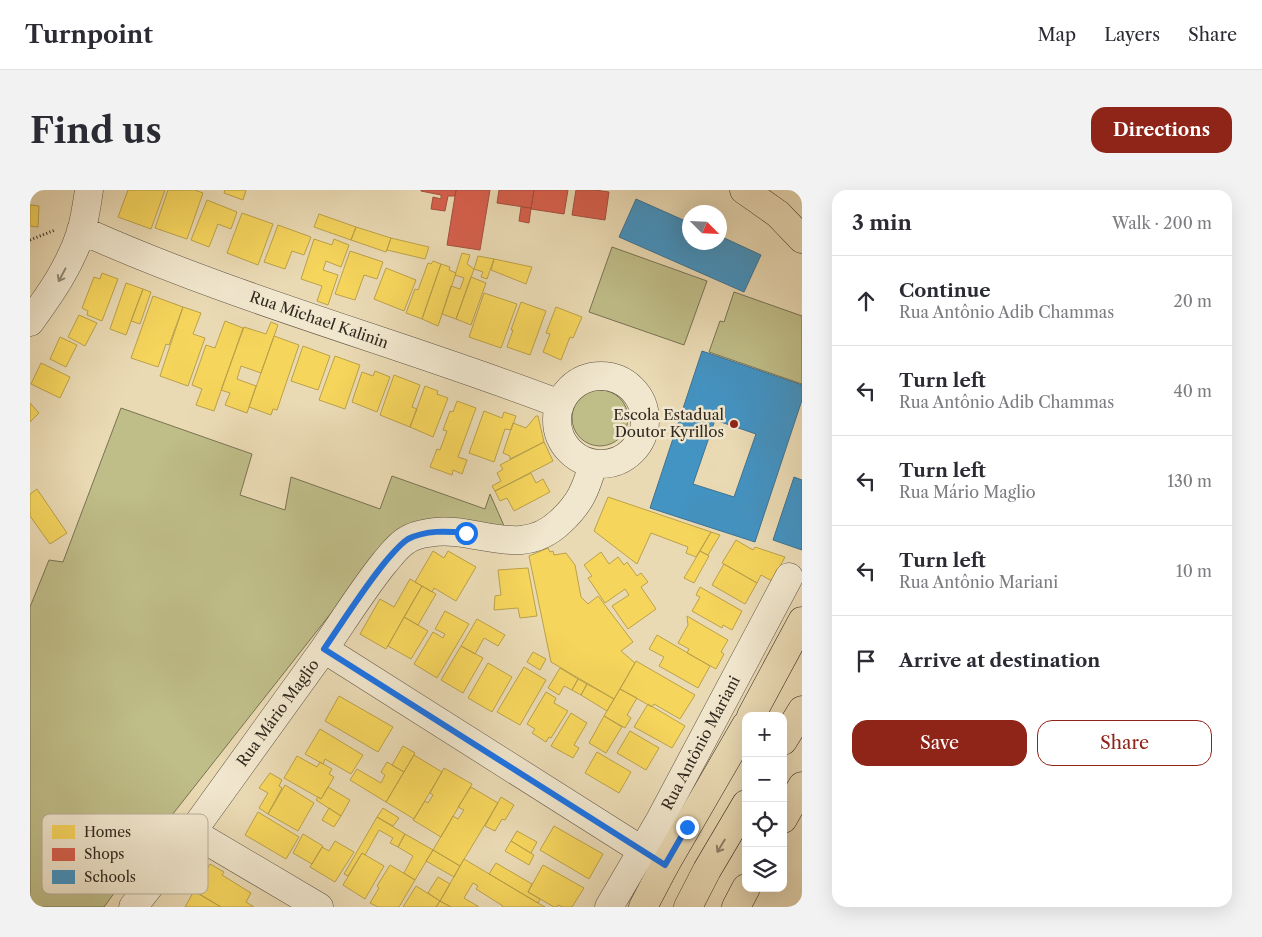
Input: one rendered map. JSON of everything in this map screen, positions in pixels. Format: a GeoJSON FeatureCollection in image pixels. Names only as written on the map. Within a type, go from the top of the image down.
{"type":"FeatureCollection","features":[{"type":"Feature","properties":{"kind":"main road"},"geometry":{"type":"LineString","coordinates":[[744,190],[778,214],[802,239]]}},
{"type":"Feature","properties":{"kind":"main road"},"geometry":{"type":"LineString","coordinates":[[748,190],[802,212]]}},
{"type":"Feature","properties":{"kind":"main road","name":"Rua Antônio Mariani"},"geometry":{"type":"LineString","coordinates":[[753,712],[802,621]]}},
{"type":"Feature","properties":{"kind":"main road"},"geometry":{"type":"LineString","coordinates":[[787,734],[802,710]]}},
{"type":"Feature","properties":{"kind":"main road","name":"Rua Antônio Mariani"},"geometry":{"type":"LineString","coordinates":[[643,907],[665,865],[742,732]]}},
{"type":"Feature","properties":{"kind":"main road"},"geometry":{"type":"LineString","coordinates":[[787,812],[802,786]]}},
{"type":"Feature","properties":{"kind":"main road"},"geometry":{"type":"LineString","coordinates":[[688,907],[707,870],[742,811]]}},
{"type":"Feature","properties":{"kind":"main road"},"geometry":{"type":"LineString","coordinates":[[736,907],[744,892]]}},
{"type":"Feature","properties":{"kind":"street"},"geometry":{"type":"LineString","coordinates":[[30,322],[55,287],[70,259],[82,230],[89,190]]}},
{"type":"Feature","properties":{"kind":"street","name":"Rua Michael Kalinin"},"geometry":{"type":"LineString","coordinates":[[82,230],[129,252],[298,314],[560,404]]}},
{"type":"Feature","properties":{"kind":"street"},"geometry":{"type":"LineString","coordinates":[[594,376],[609,376],[623,382],[635,392],[642,405],[645,420],[642,435],[635,448],[616,461],[608,464],[593,464],[579,458],[567,448],[559,435],[557,420],[560,404],[567,391],[579,381],[594,376]]}},
{"type":"Feature","properties":{"kind":"street"},"geometry":{"type":"LineString","coordinates":[[324,649],[375,575],[406,540],[424,534],[444,531],[466,533],[505,541],[520,541],[543,535],[558,524],[577,505],[588,484],[593,464]]}},
{"type":"Feature","properties":{"kind":"street","name":"Rua Antônio Mariani"},"geometry":{"type":"LineString","coordinates":[[610,907],[789,577]]}},
{"type":"Feature","properties":{"kind":"street","name":"Rua Mário Maglio"},"geometry":{"type":"LineString","coordinates":[[205,814],[324,649],[665,865]]}},
{"type":"Feature","properties":{"kind":"street"},"geometry":{"type":"LineString","coordinates":[[208,841],[319,907]]}},
{"type":"Feature","properties":{"kind":"street","name":"Rua Mário Maglio"},"geometry":{"type":"LineString","coordinates":[[133,907],[143,894]]}},
{"type":"Feature","properties":{"kind":"shaded area"},"geometry":{"type":"Polygon","coordinates":[[[612,247],[707,281],[684,345],[589,312],[612,247]]]}},
{"type":"Feature","properties":{"kind":"shaded area"},"geometry":{"type":"Polygon","coordinates":[[[734,292],[802,316],[802,384],[709,352],[720,321],[724,322],[734,292]]]}},
{"type":"Feature","properties":{"kind":"shaded area"},"geometry":{"type":"Polygon","coordinates":[[[594,390],[606,390],[616,394],[624,402],[628,418],[624,434],[616,442],[606,446],[594,446],[584,442],[576,434],[572,424],[572,412],[576,402],[584,394],[594,390]]]}},
{"type":"Feature","properties":{"kind":"shaded area"},"geometry":{"type":"Polygon","coordinates":[[[121,408],[252,454],[240,495],[285,510],[291,477],[380,509],[392,476],[485,509],[490,494],[505,528],[376,556],[173,814],[42,814],[42,894],[114,894],[104,907],[30,907],[30,607],[49,560],[63,562],[121,408]]]}},
{"type":"Feature","properties":{"kind":"building: Homes"},"geometry":{"type":"Polygon","coordinates":[[[128,190],[165,190],[151,229],[118,217],[128,190]]]}},
{"type":"Feature","properties":{"kind":"building: Homes"},"geometry":{"type":"Polygon","coordinates":[[[168,190],[195,190],[203,193],[187,239],[155,228],[168,190]]]}},
{"type":"Feature","properties":{"kind":"building: Homes"},"geometry":{"type":"Polygon","coordinates":[[[225,190],[246,190],[243,200],[224,193],[225,190]]]}},
{"type":"Feature","properties":{"kind":"building: Homes"},"geometry":{"type":"Polygon","coordinates":[[[207,200],[237,212],[231,229],[218,224],[209,247],[191,240],[207,200]]]}},
{"type":"Feature","properties":{"kind":"building: Homes"},"geometry":{"type":"Polygon","coordinates":[[[30,205],[39,206],[38,227],[30,226],[30,205]]]}},
{"type":"Feature","properties":{"kind":"building: Homes"},"geometry":{"type":"Polygon","coordinates":[[[242,213],[273,224],[258,265],[227,253],[242,213]]]}},
{"type":"Feature","properties":{"kind":"building: Homes"},"geometry":{"type":"Polygon","coordinates":[[[319,214],[356,227],[351,240],[314,227],[319,214]]]}},
{"type":"Feature","properties":{"kind":"building: Homes"},"geometry":{"type":"Polygon","coordinates":[[[278,225],[311,237],[304,255],[292,251],[285,269],[264,262],[278,225]]]}},
{"type":"Feature","properties":{"kind":"building: Homes"},"geometry":{"type":"Polygon","coordinates":[[[356,227],[391,238],[386,252],[351,240],[356,227]]]}},
{"type":"Feature","properties":{"kind":"building: Homes"},"geometry":{"type":"Polygon","coordinates":[[[391,238],[429,247],[425,259],[387,250],[391,238]]]}},
{"type":"Feature","properties":{"kind":"building: Homes"},"geometry":{"type":"Polygon","coordinates":[[[314,239],[332,245],[334,239],[349,245],[341,267],[326,261],[323,270],[338,275],[328,305],[317,301],[322,286],[301,279],[314,239]]]}},
{"type":"Feature","properties":{"kind":"building: Homes"},"geometry":{"type":"Polygon","coordinates":[[[350,251],[383,262],[377,279],[364,275],[355,300],[335,294],[350,251]]]}},
{"type":"Feature","properties":{"kind":"building: Homes"},"geometry":{"type":"Polygon","coordinates":[[[462,253],[470,255],[467,264],[474,269],[456,319],[442,314],[451,286],[460,289],[464,278],[455,275],[462,253]]]}},
{"type":"Feature","properties":{"kind":"building: Homes"},"geometry":{"type":"Polygon","coordinates":[[[478,256],[494,259],[487,279],[481,277],[483,272],[474,269],[478,256]]]}},
{"type":"Feature","properties":{"kind":"building: Homes"},"geometry":{"type":"Polygon","coordinates":[[[494,259],[532,267],[526,284],[491,270],[494,259]]]}},
{"type":"Feature","properties":{"kind":"building: Homes"},"geometry":{"type":"Polygon","coordinates":[[[433,261],[441,264],[422,319],[406,313],[415,289],[418,290],[428,263],[431,264],[433,261]]]}},
{"type":"Feature","properties":{"kind":"building: Homes"},"geometry":{"type":"Polygon","coordinates":[[[441,264],[450,267],[449,270],[456,273],[438,326],[422,319],[441,264]]]}},
{"type":"Feature","properties":{"kind":"building: Homes"},"geometry":{"type":"Polygon","coordinates":[[[386,268],[416,280],[404,311],[374,299],[386,268]]]}},
{"type":"Feature","properties":{"kind":"building: Homes"},"geometry":{"type":"Polygon","coordinates":[[[102,273],[118,279],[102,321],[87,315],[88,311],[82,308],[94,277],[100,279],[102,273]]]}},
{"type":"Feature","properties":{"kind":"building: Homes"},"geometry":{"type":"Polygon","coordinates":[[[471,277],[486,283],[471,325],[456,319],[471,277]]]}},
{"type":"Feature","properties":{"kind":"building: Homes"},"geometry":{"type":"Polygon","coordinates":[[[126,283],[143,289],[126,335],[110,329],[126,283]]]}},
{"type":"Feature","properties":{"kind":"building: Homes"},"geometry":{"type":"Polygon","coordinates":[[[143,289],[151,292],[140,324],[131,321],[143,289]]]}},
{"type":"Feature","properties":{"kind":"building: Homes"},"geometry":{"type":"Polygon","coordinates":[[[484,293],[517,304],[501,348],[469,337],[484,293]]]}},
{"type":"Feature","properties":{"kind":"building: Homes"},"geometry":{"type":"Polygon","coordinates":[[[153,296],[183,307],[169,345],[166,344],[158,367],[131,358],[153,296]]]}},
{"type":"Feature","properties":{"kind":"building: Homes"},"geometry":{"type":"Polygon","coordinates":[[[521,302],[546,311],[530,355],[507,347],[521,302]]]}},
{"type":"Feature","properties":{"kind":"building: Homes"},"geometry":{"type":"Polygon","coordinates":[[[183,307],[201,313],[193,334],[205,338],[188,386],[160,376],[183,307]]]}},
{"type":"Feature","properties":{"kind":"building: Homes"},"geometry":{"type":"Polygon","coordinates":[[[556,307],[582,317],[573,338],[570,337],[561,360],[543,352],[550,334],[546,333],[556,307]]]}},
{"type":"Feature","properties":{"kind":"building: Homes"},"geometry":{"type":"Polygon","coordinates":[[[79,315],[97,323],[85,346],[68,337],[79,315]]]}},
{"type":"Feature","properties":{"kind":"building: Homes"},"geometry":{"type":"Polygon","coordinates":[[[225,321],[243,328],[214,411],[196,405],[202,389],[192,385],[206,345],[215,348],[225,321]]]}},
{"type":"Feature","properties":{"kind":"building: Homes"},"geometry":{"type":"Polygon","coordinates":[[[271,322],[278,325],[261,373],[241,366],[237,379],[256,386],[247,413],[225,405],[230,393],[221,390],[244,327],[266,334],[271,322]]]}},
{"type":"Feature","properties":{"kind":"building: Homes"},"geometry":{"type":"Polygon","coordinates":[[[274,336],[299,345],[277,410],[273,409],[271,415],[249,407],[274,336]]]}},
{"type":"Feature","properties":{"kind":"building: Homes"},"geometry":{"type":"Polygon","coordinates":[[[60,337],[77,345],[66,367],[50,359],[60,337]]]}},
{"type":"Feature","properties":{"kind":"building: Homes"},"geometry":{"type":"Polygon","coordinates":[[[303,346],[330,356],[318,390],[291,381],[303,346]]]}},
{"type":"Feature","properties":{"kind":"building: Homes"},"geometry":{"type":"Polygon","coordinates":[[[335,356],[360,365],[345,409],[319,400],[335,356]]]}},
{"type":"Feature","properties":{"kind":"building: Homes"},"geometry":{"type":"Polygon","coordinates":[[[41,363],[70,377],[60,398],[31,384],[41,363]]]}},
{"type":"Feature","properties":{"kind":"building: Homes"},"geometry":{"type":"Polygon","coordinates":[[[375,371],[390,377],[377,412],[352,402],[362,372],[373,376],[375,371]]]}},
{"type":"Feature","properties":{"kind":"building: Homes"},"geometry":{"type":"Polygon","coordinates":[[[394,375],[420,385],[412,407],[417,409],[410,427],[380,415],[394,375]]]}},
{"type":"Feature","properties":{"kind":"building: Homes"},"geometry":{"type":"Polygon","coordinates":[[[425,386],[438,391],[437,394],[448,398],[433,437],[410,427],[425,386]]]}},
{"type":"Feature","properties":{"kind":"building: Homes"},"geometry":{"type":"Polygon","coordinates":[[[457,401],[476,408],[458,457],[467,460],[462,474],[453,470],[452,475],[430,467],[437,449],[440,450],[447,431],[443,430],[450,411],[453,412],[457,401]]]}},
{"type":"Feature","properties":{"kind":"building: Homes"},"geometry":{"type":"Polygon","coordinates":[[[30,403],[39,413],[30,422],[30,403]]]}},
{"type":"Feature","properties":{"kind":"building: Homes"},"geometry":{"type":"Polygon","coordinates":[[[484,411],[502,418],[504,412],[516,416],[511,430],[505,429],[494,462],[469,453],[484,411]]]}},
{"type":"Feature","properties":{"kind":"building: Homes"},"geometry":{"type":"Polygon","coordinates":[[[538,416],[544,442],[510,459],[510,456],[503,453],[513,423],[526,428],[538,416]]]}},
{"type":"Feature","properties":{"kind":"building: Homes"},"geometry":{"type":"Polygon","coordinates":[[[544,442],[553,461],[495,491],[492,486],[501,481],[497,473],[503,469],[500,465],[544,442]]]}},
{"type":"Feature","properties":{"kind":"building: Homes"},"geometry":{"type":"Polygon","coordinates":[[[531,473],[536,483],[543,479],[550,492],[514,511],[507,498],[500,501],[495,491],[531,473]]]}},
{"type":"Feature","properties":{"kind":"building: Homes"},"geometry":{"type":"Polygon","coordinates":[[[37,489],[67,533],[50,544],[30,516],[30,494],[37,489]]]}},
{"type":"Feature","properties":{"kind":"building: Homes"},"geometry":{"type":"Polygon","coordinates":[[[608,497],[711,532],[696,557],[686,553],[688,547],[651,533],[637,564],[594,531],[608,497]]]}},
{"type":"Feature","properties":{"kind":"building: Homes"},"geometry":{"type":"Polygon","coordinates":[[[711,532],[720,535],[708,555],[700,551],[711,532]]]}},
{"type":"Feature","properties":{"kind":"building: Homes"},"geometry":{"type":"Polygon","coordinates":[[[736,540],[753,550],[755,547],[785,557],[772,581],[761,575],[757,583],[722,563],[736,540]]]}},
{"type":"Feature","properties":{"kind":"building: Homes"},"geometry":{"type":"Polygon","coordinates":[[[548,548],[550,552],[553,551],[554,555],[566,553],[575,565],[581,597],[588,604],[598,596],[633,642],[621,651],[635,663],[614,699],[551,662],[529,556],[548,548]]]}},
{"type":"Feature","properties":{"kind":"building: Homes"},"geometry":{"type":"Polygon","coordinates":[[[433,551],[444,558],[448,551],[476,567],[456,601],[434,588],[432,592],[415,582],[433,551]]]}},
{"type":"Feature","properties":{"kind":"building: Homes"},"geometry":{"type":"Polygon","coordinates":[[[700,551],[709,556],[694,583],[684,578],[700,551]]]}},
{"type":"Feature","properties":{"kind":"building: Homes"},"geometry":{"type":"Polygon","coordinates":[[[601,552],[609,564],[618,557],[624,565],[627,562],[637,576],[641,573],[648,582],[641,587],[656,609],[628,629],[612,606],[629,595],[625,589],[605,603],[588,578],[592,576],[584,565],[601,552]]]}},
{"type":"Feature","properties":{"kind":"building: Homes"},"geometry":{"type":"Polygon","coordinates":[[[724,564],[757,583],[745,604],[712,585],[724,564]]]}},
{"type":"Feature","properties":{"kind":"building: Homes"},"geometry":{"type":"Polygon","coordinates":[[[528,568],[537,616],[520,618],[518,608],[494,610],[495,596],[501,595],[498,570],[528,568]]]}},
{"type":"Feature","properties":{"kind":"building: Homes"},"geometry":{"type":"Polygon","coordinates":[[[410,579],[422,586],[386,649],[360,634],[380,599],[394,607],[410,579]]]}},
{"type":"Feature","properties":{"kind":"building: Homes"},"geometry":{"type":"Polygon","coordinates":[[[422,586],[436,594],[418,625],[404,617],[422,586]]]}},
{"type":"Feature","properties":{"kind":"building: Homes"},"geometry":{"type":"Polygon","coordinates":[[[700,587],[742,611],[732,630],[723,625],[722,628],[692,611],[700,597],[696,595],[700,587]]]}},
{"type":"Feature","properties":{"kind":"building: Homes"},"geometry":{"type":"Polygon","coordinates":[[[445,611],[469,624],[437,678],[414,664],[433,632],[443,638],[445,634],[435,629],[445,611]]]}},
{"type":"Feature","properties":{"kind":"building: Homes"},"geometry":{"type":"Polygon","coordinates":[[[687,616],[728,640],[721,652],[724,654],[716,669],[687,653],[689,649],[678,643],[688,625],[687,616]]]}},
{"type":"Feature","properties":{"kind":"building: Homes"},"geometry":{"type":"Polygon","coordinates":[[[404,617],[428,631],[411,659],[388,646],[404,617]]]}},
{"type":"Feature","properties":{"kind":"building: Homes"},"geometry":{"type":"Polygon","coordinates":[[[477,619],[505,635],[498,646],[484,638],[475,654],[461,646],[477,619]]]}},
{"type":"Feature","properties":{"kind":"building: Homes"},"geometry":{"type":"Polygon","coordinates":[[[657,635],[710,666],[698,688],[659,666],[664,657],[649,649],[657,635]]]}},
{"type":"Feature","properties":{"kind":"building: Homes"},"geometry":{"type":"Polygon","coordinates":[[[461,646],[483,658],[463,693],[441,680],[461,646]]]}},
{"type":"Feature","properties":{"kind":"building: Homes"},"geometry":{"type":"Polygon","coordinates":[[[533,652],[546,659],[540,670],[527,662],[533,652]]]}},
{"type":"Feature","properties":{"kind":"building: Homes"},"geometry":{"type":"Polygon","coordinates":[[[636,661],[695,695],[680,719],[654,704],[652,707],[620,689],[636,661]]]}},
{"type":"Feature","properties":{"kind":"building: Homes"},"geometry":{"type":"Polygon","coordinates":[[[488,663],[512,677],[492,712],[468,698],[488,663]]]}},
{"type":"Feature","properties":{"kind":"building: Homes"},"geometry":{"type":"Polygon","coordinates":[[[524,667],[546,680],[520,725],[497,712],[524,667]]]}},
{"type":"Feature","properties":{"kind":"building: Homes"},"geometry":{"type":"Polygon","coordinates":[[[560,668],[578,679],[572,690],[564,686],[559,695],[548,688],[560,668]]]}},
{"type":"Feature","properties":{"kind":"building: Homes"},"geometry":{"type":"Polygon","coordinates":[[[578,679],[587,684],[581,695],[572,690],[578,679]]]}},
{"type":"Feature","properties":{"kind":"building: Homes"},"geometry":{"type":"Polygon","coordinates":[[[587,684],[614,699],[607,711],[581,695],[587,684]]]}},
{"type":"Feature","properties":{"kind":"building: Homes"},"geometry":{"type":"Polygon","coordinates":[[[620,689],[637,698],[627,715],[631,718],[625,728],[604,716],[620,689]]]}},
{"type":"Feature","properties":{"kind":"building: Homes"},"geometry":{"type":"Polygon","coordinates":[[[546,692],[556,698],[554,703],[568,711],[551,738],[549,737],[546,742],[532,733],[535,729],[527,724],[546,692]]]}},
{"type":"Feature","properties":{"kind":"building: Homes"},"geometry":{"type":"Polygon","coordinates":[[[339,696],[393,727],[378,752],[325,721],[339,696]]]}},
{"type":"Feature","properties":{"kind":"building: Homes"},"geometry":{"type":"Polygon","coordinates":[[[648,704],[685,726],[672,748],[634,727],[648,704]]]}},
{"type":"Feature","properties":{"kind":"building: Homes"},"geometry":{"type":"Polygon","coordinates":[[[571,713],[587,723],[574,745],[579,748],[573,758],[551,746],[571,713]]]}},
{"type":"Feature","properties":{"kind":"building: Homes"},"geometry":{"type":"Polygon","coordinates":[[[604,716],[622,727],[606,753],[589,743],[604,716]]]}},
{"type":"Feature","properties":{"kind":"building: Homes"},"geometry":{"type":"Polygon","coordinates":[[[320,729],[363,755],[351,774],[325,759],[323,764],[305,754],[320,729]]]}},
{"type":"Feature","properties":{"kind":"building: Homes"},"geometry":{"type":"Polygon","coordinates":[[[630,731],[659,748],[646,770],[617,753],[630,731]]]}},
{"type":"Feature","properties":{"kind":"building: Homes"},"geometry":{"type":"Polygon","coordinates":[[[403,746],[415,753],[404,772],[392,765],[403,746]]]}},
{"type":"Feature","properties":{"kind":"building: Homes"},"geometry":{"type":"Polygon","coordinates":[[[597,752],[631,772],[619,793],[585,773],[597,752]]]}},
{"type":"Feature","properties":{"kind":"building: Homes"},"geometry":{"type":"Polygon","coordinates":[[[414,755],[442,772],[414,819],[386,802],[414,755]]]}},
{"type":"Feature","properties":{"kind":"building: Homes"},"geometry":{"type":"Polygon","coordinates":[[[297,756],[317,767],[320,762],[332,769],[329,774],[334,777],[321,799],[284,778],[297,756]]]}},
{"type":"Feature","properties":{"kind":"building: Homes"},"geometry":{"type":"Polygon","coordinates":[[[387,762],[404,772],[386,802],[350,780],[357,769],[381,783],[385,775],[381,772],[387,762]]]}},
{"type":"Feature","properties":{"kind":"building: Homes"},"geometry":{"type":"Polygon","coordinates":[[[444,768],[472,784],[441,837],[413,820],[425,801],[428,803],[433,795],[430,793],[444,768]]]}},
{"type":"Feature","properties":{"kind":"building: Homes"},"geometry":{"type":"Polygon","coordinates":[[[270,773],[282,780],[279,786],[282,788],[268,814],[259,808],[268,793],[259,788],[270,773]]]}},
{"type":"Feature","properties":{"kind":"building: Homes"},"geometry":{"type":"Polygon","coordinates":[[[285,785],[314,803],[298,831],[268,814],[285,785]]]}},
{"type":"Feature","properties":{"kind":"building: Homes"},"geometry":{"type":"Polygon","coordinates":[[[328,787],[350,800],[341,816],[316,800],[318,797],[321,799],[328,787]]]}},
{"type":"Feature","properties":{"kind":"building: Homes"},"geometry":{"type":"Polygon","coordinates":[[[471,787],[498,803],[460,866],[433,850],[453,816],[458,819],[464,810],[458,807],[471,787]]]}},
{"type":"Feature","properties":{"kind":"building: Homes"},"geometry":{"type":"Polygon","coordinates":[[[501,797],[514,805],[505,820],[502,819],[495,831],[485,826],[501,797]]]}},
{"type":"Feature","properties":{"kind":"building: Homes"},"geometry":{"type":"Polygon","coordinates":[[[329,808],[341,816],[334,827],[322,820],[329,808]]]}},
{"type":"Feature","properties":{"kind":"building: Homes"},"geometry":{"type":"Polygon","coordinates":[[[383,808],[399,818],[393,826],[377,817],[383,808]]]}},
{"type":"Feature","properties":{"kind":"building: Homes"},"geometry":{"type":"Polygon","coordinates":[[[258,812],[299,837],[286,859],[245,835],[258,812]]]}},
{"type":"Feature","properties":{"kind":"building: Homes"},"geometry":{"type":"Polygon","coordinates":[[[377,817],[405,834],[398,847],[390,843],[393,838],[379,830],[365,855],[362,853],[348,876],[344,874],[377,817]]]}},
{"type":"Feature","properties":{"kind":"building: Homes"},"geometry":{"type":"Polygon","coordinates":[[[554,826],[603,854],[589,879],[540,850],[554,826]]]}},
{"type":"Feature","properties":{"kind":"building: Homes"},"geometry":{"type":"Polygon","coordinates":[[[517,831],[537,842],[531,853],[511,841],[517,831]]]}},
{"type":"Feature","properties":{"kind":"building: Homes"},"geometry":{"type":"Polygon","coordinates":[[[303,834],[323,846],[312,864],[293,853],[303,834]]]}},
{"type":"Feature","properties":{"kind":"building: Homes"},"geometry":{"type":"Polygon","coordinates":[[[405,834],[433,850],[415,880],[404,873],[413,856],[398,847],[405,834]]]}},
{"type":"Feature","properties":{"kind":"building: Homes"},"geometry":{"type":"Polygon","coordinates":[[[335,841],[354,852],[335,882],[310,867],[322,847],[329,851],[335,841]]]}},
{"type":"Feature","properties":{"kind":"building: Homes"},"geometry":{"type":"Polygon","coordinates":[[[511,841],[534,855],[529,865],[505,851],[511,841]]]}},
{"type":"Feature","properties":{"kind":"building: Homes"},"geometry":{"type":"Polygon","coordinates":[[[433,850],[460,866],[454,877],[426,861],[433,850]]]}},
{"type":"Feature","properties":{"kind":"building: Homes"},"geometry":{"type":"Polygon","coordinates":[[[362,853],[384,866],[365,899],[343,885],[362,853]]]}},
{"type":"Feature","properties":{"kind":"building: Homes"},"geometry":{"type":"Polygon","coordinates":[[[464,859],[545,907],[502,907],[476,889],[478,886],[473,883],[464,898],[479,907],[451,907],[440,901],[464,859]]]}},
{"type":"Feature","properties":{"kind":"building: Homes"},"geometry":{"type":"Polygon","coordinates":[[[496,863],[532,884],[528,892],[540,899],[538,903],[489,874],[496,863]]]}},
{"type":"Feature","properties":{"kind":"building: Homes"},"geometry":{"type":"Polygon","coordinates":[[[210,864],[224,872],[222,875],[251,893],[246,902],[254,907],[221,907],[199,894],[208,894],[208,867],[210,864]]]}},
{"type":"Feature","properties":{"kind":"building: Homes"},"geometry":{"type":"Polygon","coordinates":[[[390,865],[415,880],[399,907],[378,907],[370,903],[379,888],[377,886],[390,865]]]}},
{"type":"Feature","properties":{"kind":"building: Homes"},"geometry":{"type":"Polygon","coordinates":[[[543,865],[584,888],[572,907],[558,905],[554,907],[528,892],[543,865]]]}},
{"type":"Feature","properties":{"kind":"building: Homes"},"geometry":{"type":"Polygon","coordinates":[[[438,877],[450,884],[440,901],[428,893],[438,877]]]}},
{"type":"Feature","properties":{"kind":"building: Homes"},"geometry":{"type":"Polygon","coordinates":[[[416,886],[440,901],[436,907],[403,907],[416,886]]]}},
{"type":"Feature","properties":{"kind":"building: Homes"},"geometry":{"type":"Polygon","coordinates":[[[192,894],[199,894],[221,907],[185,907],[192,894]]]}},
{"type":"Feature","properties":{"kind":"building: Homes"},"geometry":{"type":"Polygon","coordinates":[[[440,901],[451,907],[436,907],[440,901]]]}},
{"type":"Feature","properties":{"kind":"building: Shops"},"geometry":{"type":"Polygon","coordinates":[[[421,190],[456,190],[455,196],[448,196],[445,211],[431,209],[433,197],[441,199],[441,195],[421,190]]]}},
{"type":"Feature","properties":{"kind":"building: Shops"},"geometry":{"type":"Polygon","coordinates":[[[456,190],[490,190],[480,250],[447,245],[456,190]]]}},
{"type":"Feature","properties":{"kind":"building: Shops"},"geometry":{"type":"Polygon","coordinates":[[[499,190],[534,190],[531,208],[497,203],[499,190]]]}},
{"type":"Feature","properties":{"kind":"building: Shops"},"geometry":{"type":"Polygon","coordinates":[[[534,190],[568,190],[564,214],[531,209],[534,190]]]}},
{"type":"Feature","properties":{"kind":"building: Shops"},"geometry":{"type":"Polygon","coordinates":[[[576,190],[609,192],[605,220],[572,215],[576,190]]]}},
{"type":"Feature","properties":{"kind":"building: Shops"},"geometry":{"type":"Polygon","coordinates":[[[521,207],[531,208],[529,223],[519,221],[521,207]]]}},
{"type":"Feature","properties":{"kind":"building: Schools"},"geometry":{"type":"Polygon","coordinates":[[[636,199],[682,219],[682,250],[727,250],[727,239],[761,255],[744,292],[619,237],[636,199]]]}},
{"type":"Feature","properties":{"kind":"building: Schools"},"geometry":{"type":"Polygon","coordinates":[[[702,351],[802,385],[802,400],[755,542],[650,508],[702,351]],[[715,420],[693,484],[734,497],[756,434],[715,420]]]}},
{"type":"Feature","properties":{"kind":"building: Schools"},"geometry":{"type":"Polygon","coordinates":[[[794,477],[802,480],[802,550],[773,540],[794,477]]]}},
{"type":"Feature","properties":{"kind":"place","name":"Escola Estadual Doutor Kyrillos"},"geometry":{"type":"Point","coordinates":[734,424]}},
{"type":"Feature","properties":{"kind":"route"},"geometry":{"type":"LineString","coordinates":[[466,533],[435,532],[406,540],[375,575],[324,649],[665,865],[687,827]]}}]}
